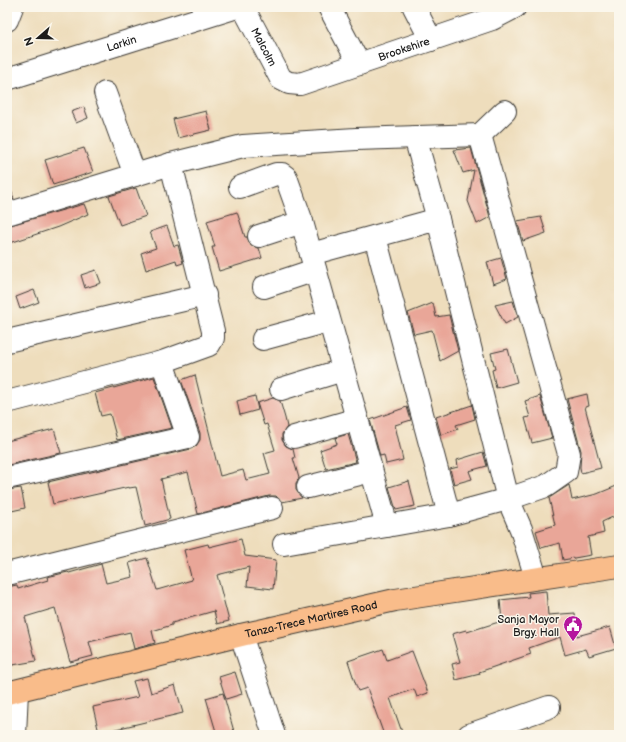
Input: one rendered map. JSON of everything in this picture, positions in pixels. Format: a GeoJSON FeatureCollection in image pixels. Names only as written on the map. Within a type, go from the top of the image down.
{"type":"FeatureCollection","features":[{"type":"Feature","properties":{"kind":"main road","name":"Tanza-Trece Martires Road"},"geometry":{"type":"LineString","coordinates":[[12,692],[241,635],[395,600],[619,566]]}},
{"type":"Feature","properties":{"kind":"street"},"geometry":{"type":"LineString","coordinates":[[7,20],[12,7]]}},
{"type":"Feature","properties":{"kind":"street","name":"Larkin"},"geometry":{"type":"LineString","coordinates":[[7,79],[237,7]]}},
{"type":"Feature","properties":{"kind":"street","name":"Malcolm"},"geometry":{"type":"LineString","coordinates":[[243,7],[281,79],[289,83]]}},
{"type":"Feature","properties":{"kind":"street"},"geometry":{"type":"LineString","coordinates":[[329,7],[359,64]]}},
{"type":"Feature","properties":{"kind":"street"},"geometry":{"type":"LineString","coordinates":[[414,7],[431,40]]}},
{"type":"Feature","properties":{"kind":"street","name":"Brookshire"},"geometry":{"type":"LineString","coordinates":[[289,83],[300,84],[431,40],[508,9]]}},
{"type":"Feature","properties":{"kind":"street"},"geometry":{"type":"LineString","coordinates":[[106,93],[135,175]]}},
{"type":"Feature","properties":{"kind":"street"},"geometry":{"type":"LineString","coordinates":[[7,214],[171,164],[244,146],[480,135],[505,111]]}},
{"type":"Feature","properties":{"kind":"street"},"geometry":{"type":"LineString","coordinates":[[284,544],[449,515],[511,507],[566,472],[569,454],[480,135]]}},
{"type":"Feature","properties":{"kind":"street"},"geometry":{"type":"LineString","coordinates":[[415,137],[438,219],[511,507],[522,529],[531,579]]}},
{"type":"Feature","properties":{"kind":"street"},"geometry":{"type":"LineString","coordinates":[[7,402],[162,362],[209,345],[213,338],[213,331],[171,164]]}},
{"type":"Feature","properties":{"kind":"street"},"geometry":{"type":"LineString","coordinates":[[240,187],[282,174],[286,177],[302,222],[387,526]]}},
{"type":"Feature","properties":{"kind":"street"},"geometry":{"type":"LineString","coordinates":[[264,287],[313,262],[375,237],[438,219]]}},
{"type":"Feature","properties":{"kind":"street"},"geometry":{"type":"LineString","coordinates":[[258,236],[302,222]]}},
{"type":"Feature","properties":{"kind":"street"},"geometry":{"type":"LineString","coordinates":[[375,237],[449,515]]}},
{"type":"Feature","properties":{"kind":"street"},"geometry":{"type":"LineString","coordinates":[[7,341],[205,296]]}},
{"type":"Feature","properties":{"kind":"street"},"geometry":{"type":"LineString","coordinates":[[263,339],[329,320]]}},
{"type":"Feature","properties":{"kind":"street"},"geometry":{"type":"LineString","coordinates":[[7,478],[188,437],[162,362]]}},
{"type":"Feature","properties":{"kind":"street"},"geometry":{"type":"LineString","coordinates":[[281,389],[343,370]]}},
{"type":"Feature","properties":{"kind":"street"},"geometry":{"type":"LineString","coordinates":[[294,437],[357,419]]}},
{"type":"Feature","properties":{"kind":"street"},"geometry":{"type":"LineString","coordinates":[[308,487],[371,471]]}},
{"type":"Feature","properties":{"kind":"street"},"geometry":{"type":"LineString","coordinates":[[7,574],[272,508]]}},
{"type":"Feature","properties":{"kind":"street"},"geometry":{"type":"LineString","coordinates":[[241,635],[274,735]]}},
{"type":"Feature","properties":{"kind":"street"},"geometry":{"type":"LineString","coordinates":[[12,692],[15,735]]}},
{"type":"Feature","properties":{"kind":"street"},"geometry":{"type":"LineString","coordinates":[[469,735],[549,707]]}},
{"type":"Feature","properties":{"kind":"building"},"geometry":{"type":"Polygon","coordinates":[[[84,107],[88,118],[76,123],[71,112],[84,107]]]}},
{"type":"Feature","properties":{"kind":"building"},"geometry":{"type":"Polygon","coordinates":[[[206,111],[211,130],[178,138],[173,119],[206,111]]]}},
{"type":"Feature","properties":{"kind":"building"},"geometry":{"type":"Polygon","coordinates":[[[84,148],[93,172],[53,185],[45,160],[84,148]]]}},
{"type":"Feature","properties":{"kind":"building"},"geometry":{"type":"Polygon","coordinates":[[[471,148],[490,217],[477,224],[468,201],[474,170],[463,173],[454,150],[471,148]]]}},
{"type":"Feature","properties":{"kind":"building"},"geometry":{"type":"Polygon","coordinates":[[[7,184],[9,184],[14,199],[7,201],[7,184]]]}},
{"type":"Feature","properties":{"kind":"building"},"geometry":{"type":"Polygon","coordinates":[[[136,188],[146,216],[120,225],[109,196],[136,188]]]}},
{"type":"Feature","properties":{"kind":"building"},"geometry":{"type":"Polygon","coordinates":[[[84,204],[88,214],[58,227],[7,244],[7,226],[84,204]]]}},
{"type":"Feature","properties":{"kind":"building"},"geometry":{"type":"Polygon","coordinates":[[[237,212],[245,237],[247,237],[251,246],[259,248],[262,258],[219,271],[212,247],[215,247],[207,221],[237,212]]]}},
{"type":"Feature","properties":{"kind":"building"},"geometry":{"type":"Polygon","coordinates":[[[541,217],[546,233],[523,241],[517,221],[541,217]]]}},
{"type":"Feature","properties":{"kind":"building"},"geometry":{"type":"Polygon","coordinates":[[[167,226],[174,246],[178,245],[183,263],[177,265],[176,260],[146,270],[141,253],[156,248],[150,232],[167,226]]]}},
{"type":"Feature","properties":{"kind":"building"},"geometry":{"type":"Polygon","coordinates":[[[501,258],[507,279],[493,284],[487,262],[501,258]]]}},
{"type":"Feature","properties":{"kind":"building"},"geometry":{"type":"Polygon","coordinates":[[[96,270],[101,283],[85,288],[81,275],[96,270]]]}},
{"type":"Feature","properties":{"kind":"building"},"geometry":{"type":"Polygon","coordinates":[[[34,290],[39,302],[20,309],[16,297],[34,290]]]}},
{"type":"Feature","properties":{"kind":"building"},"geometry":{"type":"Polygon","coordinates":[[[513,301],[518,317],[505,324],[495,305],[513,301]]]}},
{"type":"Feature","properties":{"kind":"building"},"geometry":{"type":"Polygon","coordinates":[[[433,303],[436,317],[449,315],[458,351],[440,361],[432,330],[414,334],[408,313],[433,303]]]}},
{"type":"Feature","properties":{"kind":"building"},"geometry":{"type":"Polygon","coordinates":[[[508,349],[517,382],[496,388],[492,370],[495,369],[491,353],[508,349]]]}},
{"type":"Feature","properties":{"kind":"building"},"geometry":{"type":"Polygon","coordinates":[[[195,375],[220,476],[243,470],[246,480],[270,474],[264,453],[275,450],[267,424],[264,425],[257,403],[273,398],[280,401],[285,418],[287,427],[282,434],[282,440],[286,446],[293,449],[295,458],[293,458],[299,478],[296,483],[296,490],[302,498],[282,502],[276,496],[269,496],[198,514],[188,472],[161,479],[170,519],[145,526],[136,487],[129,487],[53,504],[48,482],[191,449],[196,446],[200,440],[200,433],[181,380],[195,375]]]}},
{"type":"Feature","properties":{"kind":"building"},"geometry":{"type":"Polygon","coordinates":[[[154,377],[172,428],[117,440],[110,414],[101,416],[95,393],[154,377]]]}},
{"type":"Feature","properties":{"kind":"building"},"geometry":{"type":"Polygon","coordinates":[[[587,394],[589,406],[585,407],[601,468],[581,473],[581,451],[567,399],[587,394]]]}},
{"type":"Feature","properties":{"kind":"building"},"geometry":{"type":"Polygon","coordinates":[[[255,396],[258,410],[240,415],[237,401],[255,396]]]}},
{"type":"Feature","properties":{"kind":"building"},"geometry":{"type":"Polygon","coordinates":[[[540,396],[552,438],[532,443],[525,418],[530,417],[525,401],[540,396]]]}},
{"type":"Feature","properties":{"kind":"building"},"geometry":{"type":"Polygon","coordinates":[[[472,405],[475,419],[456,425],[458,429],[441,435],[436,417],[472,405]]]}},
{"type":"Feature","properties":{"kind":"building"},"geometry":{"type":"Polygon","coordinates":[[[407,407],[411,420],[395,425],[403,460],[386,464],[384,455],[380,456],[370,420],[407,407]]]}},
{"type":"Feature","properties":{"kind":"building"},"geometry":{"type":"Polygon","coordinates":[[[54,429],[61,453],[8,465],[7,441],[54,429]]]}},
{"type":"Feature","properties":{"kind":"building"},"geometry":{"type":"Polygon","coordinates":[[[348,434],[356,462],[326,469],[320,450],[337,444],[335,438],[348,434]]]}},
{"type":"Feature","properties":{"kind":"building"},"geometry":{"type":"Polygon","coordinates":[[[483,452],[487,466],[469,471],[472,479],[454,484],[450,469],[458,467],[457,460],[483,452]]]}},
{"type":"Feature","properties":{"kind":"building"},"geometry":{"type":"Polygon","coordinates":[[[409,481],[415,506],[396,510],[389,487],[409,481]]]}},
{"type":"Feature","properties":{"kind":"building"},"geometry":{"type":"Polygon","coordinates":[[[569,485],[572,500],[597,494],[619,485],[619,514],[602,522],[604,533],[588,537],[591,555],[563,560],[560,543],[541,548],[536,531],[555,525],[549,498],[569,485]]]}},
{"type":"Feature","properties":{"kind":"building"},"geometry":{"type":"Polygon","coordinates":[[[21,488],[25,508],[7,512],[7,490],[21,488]]]}},
{"type":"Feature","properties":{"kind":"building"},"geometry":{"type":"Polygon","coordinates":[[[241,539],[245,556],[276,560],[273,589],[247,586],[249,567],[217,575],[229,621],[217,624],[214,611],[172,623],[172,625],[152,631],[155,643],[134,649],[130,632],[89,642],[93,656],[70,662],[55,608],[25,617],[36,661],[7,666],[7,587],[17,585],[18,589],[48,580],[47,577],[69,573],[101,564],[106,583],[133,577],[129,563],[147,558],[157,590],[192,580],[184,550],[208,544],[209,547],[241,539]]]}},
{"type":"Feature","properties":{"kind":"building"},"geometry":{"type":"Polygon","coordinates":[[[546,591],[548,615],[575,613],[577,636],[610,627],[616,648],[589,656],[586,649],[565,655],[560,637],[529,648],[531,654],[479,672],[480,674],[456,680],[452,664],[460,662],[452,634],[466,630],[467,632],[502,621],[500,600],[529,597],[528,593],[546,591]]]}},
{"type":"Feature","properties":{"kind":"building"},"geometry":{"type":"Polygon","coordinates":[[[383,649],[387,660],[412,651],[428,693],[417,697],[414,689],[390,698],[403,735],[384,735],[367,688],[358,691],[348,661],[383,649]]]}},
{"type":"Feature","properties":{"kind":"building"},"geometry":{"type":"Polygon","coordinates":[[[235,672],[242,694],[226,699],[219,677],[235,672]]]}},
{"type":"Feature","properties":{"kind":"building"},"geometry":{"type":"Polygon","coordinates":[[[147,678],[151,693],[175,685],[183,713],[99,733],[93,707],[138,697],[133,681],[147,678]]]}},
{"type":"Feature","properties":{"kind":"building"},"geometry":{"type":"Polygon","coordinates":[[[223,693],[235,735],[217,735],[206,698],[223,693]]]}},
{"type":"Feature","properties":{"kind":"place","name":"Sanja Mayor Brgy. Hall"},"geometry":{"type":"Point","coordinates":[573,642]}}]}
